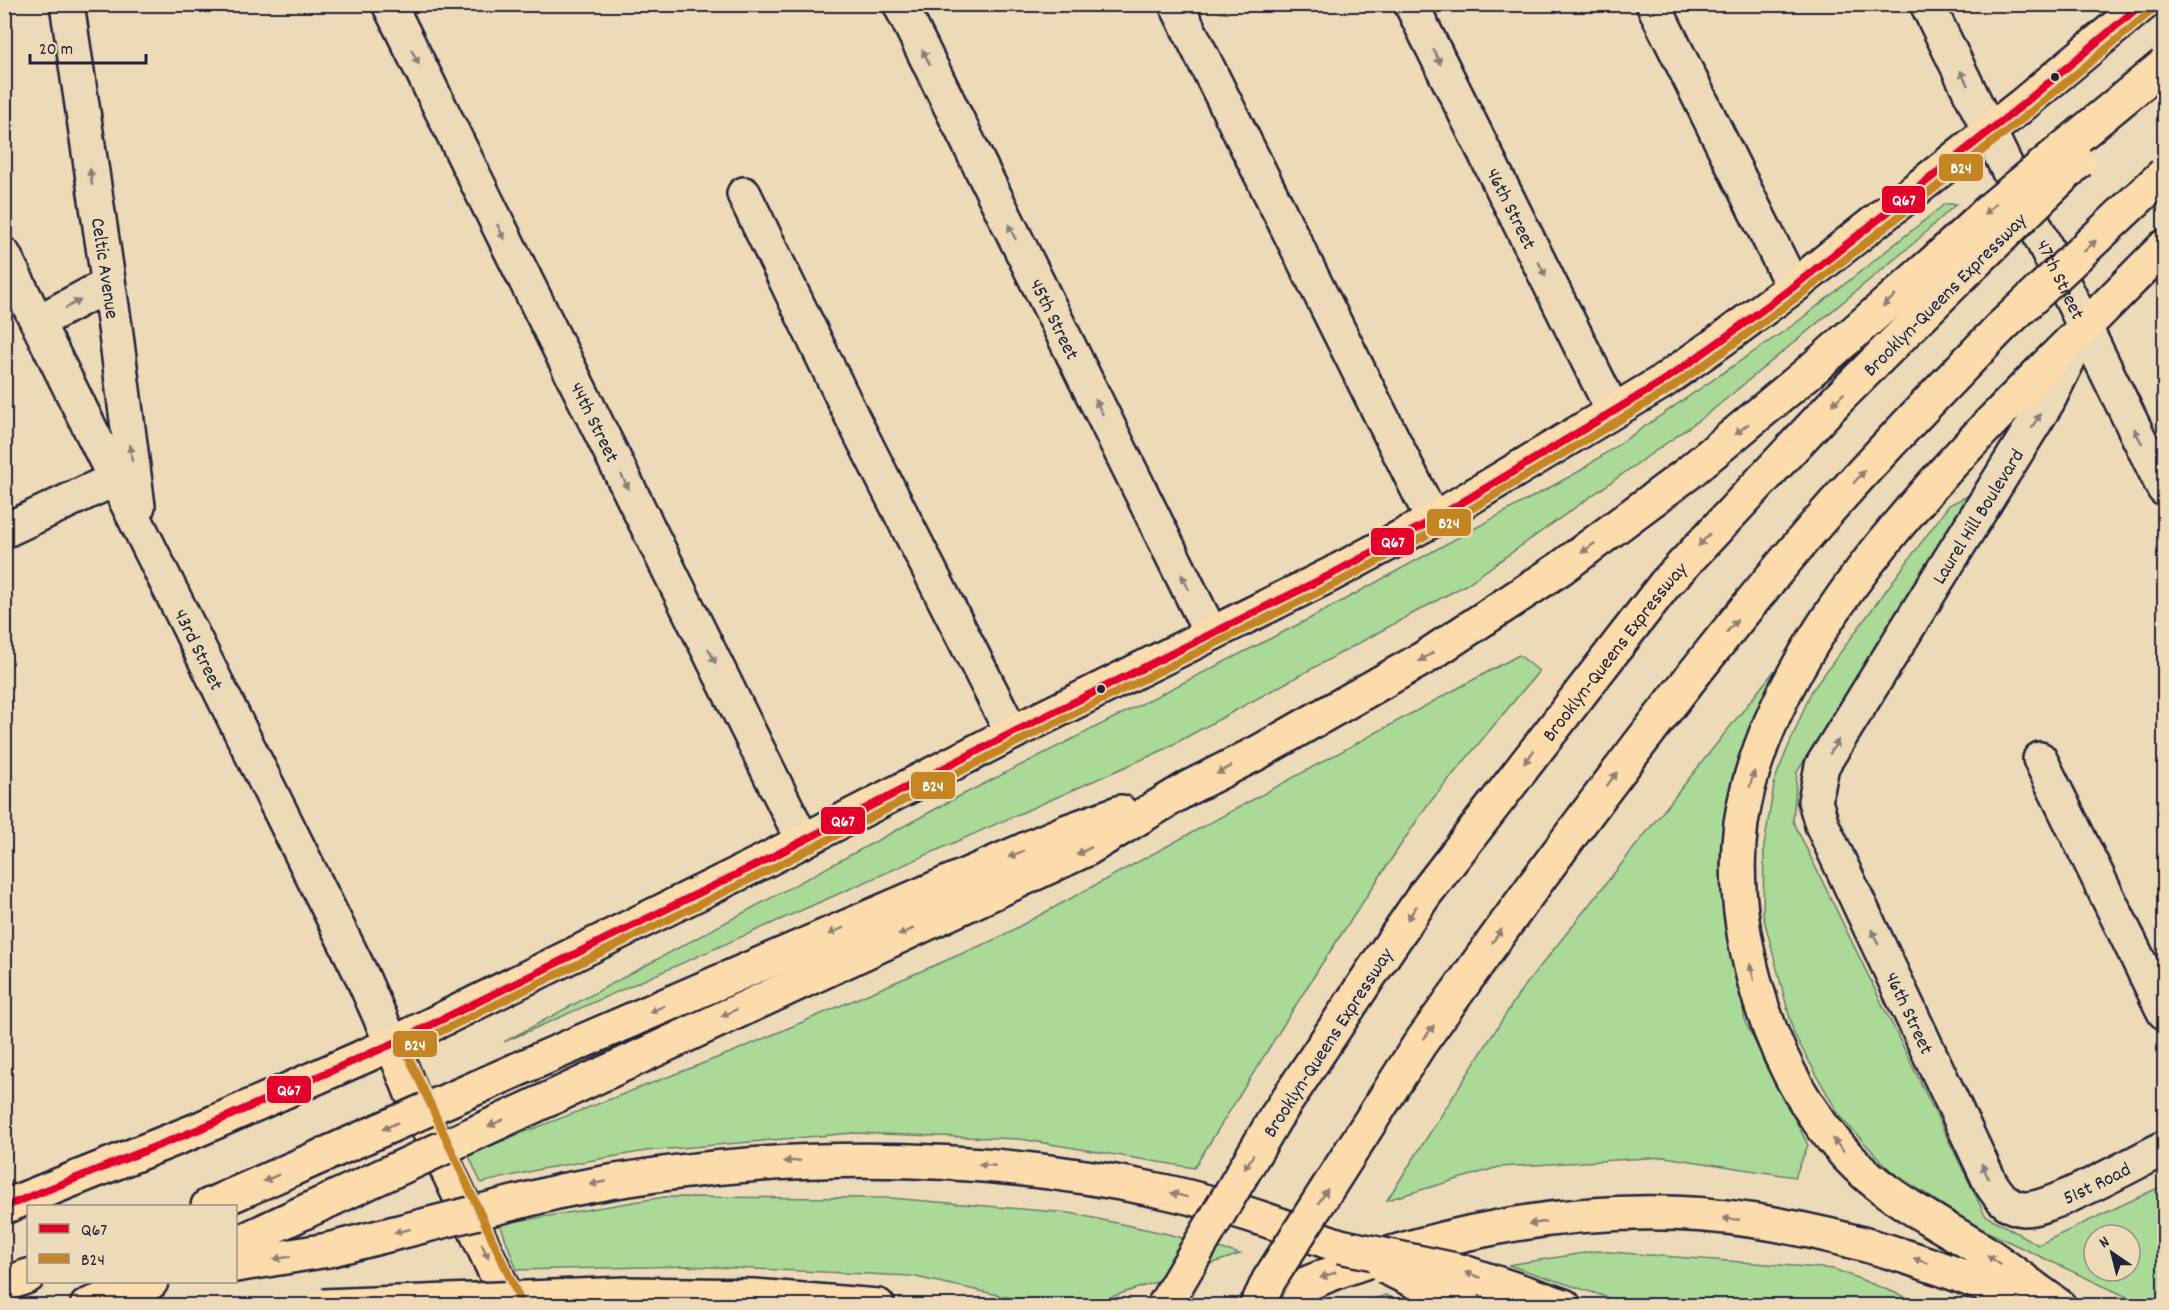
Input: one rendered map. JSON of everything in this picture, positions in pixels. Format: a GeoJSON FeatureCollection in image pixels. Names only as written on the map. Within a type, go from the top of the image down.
{"type":"FeatureCollection","features":[{"type":"Feature","properties":{"kind":"main road"},"geometry":{"type":"LineString","coordinates":[[4,1207],[187,1135],[392,1044],[657,914],[1433,520],[1662,382],[1793,287],[2143,4]]}},
{"type":"Feature","properties":{"kind":"main road"},"geometry":{"type":"LineString","coordinates":[[237,1244],[1087,849],[1188,788],[1259,752],[1414,664],[1561,567],[1637,512],[1944,273],[1993,207],[2164,65]]}},
{"type":"Feature","properties":{"kind":"main road","name":"Brooklyn-Queens Expressway"},"geometry":{"type":"LineString","coordinates":[[1164,1305],[1274,1120],[1372,972],[1440,875],[1665,584],[1805,433],[1944,273],[2164,76]]}},
{"type":"Feature","properties":{"kind":"main road"},"geometry":{"type":"LineString","coordinates":[[1261,1299],[1419,1045],[1606,786],[1698,668],[1828,512],[1923,407],[2000,328],[2164,174]]}},
{"type":"Feature","properties":{"kind":"main road","name":"Laurel Hill Boulevard"},"geometry":{"type":"LineString","coordinates":[[2085,327],[2164,247]]}},
{"type":"Feature","properties":{"kind":"main road"},"geometry":{"type":"LineString","coordinates":[[2059,1305],[1978,1248],[1917,1214],[1892,1196],[1848,1157],[1813,1114],[1782,1058],[1759,1000],[1742,928],[1738,858],[1742,823],[1760,750],[1791,680],[1836,609],[1863,570],[1958,456],[2085,327]]}},
{"type":"Feature","properties":{"kind":"main road"},"geometry":{"type":"LineString","coordinates":[[210,1205],[1068,831],[1188,788]]}},
{"type":"Feature","properties":{"kind":"main road"},"geometry":{"type":"LineString","coordinates":[[392,1044],[412,1094],[511,1305]]}},
{"type":"Feature","properties":{"kind":"main road"},"geometry":{"type":"LineString","coordinates":[[237,1266],[328,1250],[561,1191],[627,1178],[746,1163],[812,1160],[943,1161],[1092,1178],[1170,1193],[1256,1216],[1340,1246],[1466,1305]]}},
{"type":"Feature","properties":{"kind":"main road"},"geometry":{"type":"LineString","coordinates":[[1261,1299],[1354,1265],[1427,1243],[1492,1229],[1621,1214],[1688,1215],[1743,1220],[1816,1232],[1869,1245],[1942,1268],[2034,1305]]}},
{"type":"Feature","properties":{"kind":"main road"},"geometry":{"type":"LineString","coordinates":[[1340,1246],[1460,1271],[1564,1305]]}},
{"type":"Feature","properties":{"kind":"main road"},"geometry":{"type":"LineString","coordinates":[[4,1285],[27,1276]]}},
{"type":"Feature","properties":{"kind":"main road"},"geometry":{"type":"LineString","coordinates":[[87,1305],[147,1283]]}},
{"type":"Feature","properties":{"kind":"main road"},"geometry":{"type":"LineString","coordinates":[[323,1305],[627,1294],[754,1296],[878,1305]]}},
{"type":"Feature","properties":{"kind":"street","name":"Celtic Avenue"},"geometry":{"type":"LineString","coordinates":[[67,4],[115,327],[141,532]]}},
{"type":"Feature","properties":{"kind":"street","name":"44th Street"},"geometry":{"type":"LineString","coordinates":[[389,4],[802,841]]}},
{"type":"Feature","properties":{"kind":"street","name":"45th Street"},"geometry":{"type":"LineString","coordinates":[[900,4],[1211,634]]}},
{"type":"Feature","properties":{"kind":"street"},"geometry":{"type":"LineString","coordinates":[[1176,4],[1433,520]]}},
{"type":"Feature","properties":{"kind":"street","name":"46th Street"},"geometry":{"type":"LineString","coordinates":[[1411,4],[1613,411]]}},
{"type":"Feature","properties":{"kind":"street"},"geometry":{"type":"LineString","coordinates":[[1653,4],[1793,287]]}},
{"type":"Feature","properties":{"kind":"street","name":"47th Street"},"geometry":{"type":"LineString","coordinates":[[1927,4],[2164,489]]}},
{"type":"Feature","properties":{"kind":"street"},"geometry":{"type":"LineString","coordinates":[[744,194],[853,419],[1012,733]]}},
{"type":"Feature","properties":{"kind":"street","name":"43rd Street"},"geometry":{"type":"LineString","coordinates":[[6,262],[38,322],[361,974],[392,1044]]}},
{"type":"Feature","properties":{"kind":"street"},"geometry":{"type":"LineString","coordinates":[[38,322],[107,285]]}},
{"type":"Feature","properties":{"kind":"street","name":"Laurel Hill Boulevard"},"geometry":{"type":"LineString","coordinates":[[1815,801],[1822,766],[2048,401],[2085,327]]}},
{"type":"Feature","properties":{"kind":"street"},"geometry":{"type":"LineString","coordinates":[[4,531],[115,479]]}},
{"type":"Feature","properties":{"kind":"street"},"geometry":{"type":"LineString","coordinates":[[2040,759],[2164,1012]]}},
{"type":"Feature","properties":{"kind":"street","name":"46th Street"},"geometry":{"type":"LineString","coordinates":[[1815,801],[1822,825],[1990,1182],[2007,1203],[2025,1209]]}},
{"type":"Feature","properties":{"kind":"street","name":"51st Road"},"geometry":{"type":"LineString","coordinates":[[2025,1209],[2054,1202],[2164,1148]]}},
{"type":"Feature","properties":{"kind":"green space"},"geometry":{"type":"Polygon","coordinates":[[[1945,204],[1956,204],[1914,243],[1709,413],[1467,584],[1161,751],[504,1042],[956,798],[1309,619],[1578,472],[1796,323],[1945,204]]]}},
{"type":"Feature","properties":{"kind":"green space"},"geometry":{"type":"Polygon","coordinates":[[[1969,495],[1797,772],[1793,821],[1985,1215],[2038,1245],[2082,1224],[2082,1276],[1973,1225],[1892,1172],[1840,1117],[1794,1034],[1763,915],[1764,846],[1775,779],[1811,692],[1949,505],[1969,495]]]}},
{"type":"Feature","properties":{"kind":"green space"},"geometry":{"type":"Polygon","coordinates":[[[1519,655],[1539,671],[1426,807],[1321,965],[1194,1168],[1020,1139],[853,1133],[646,1151],[541,1169],[481,1183],[468,1154],[735,1051],[996,939],[1519,655]]]}},
{"type":"Feature","properties":{"kind":"green space"},"geometry":{"type":"Polygon","coordinates":[[[1775,670],[1721,863],[1745,1022],[1808,1145],[1795,1177],[1665,1157],[1499,1167],[1387,1200],[1520,992],[1775,670]]]}},
{"type":"Feature","properties":{"kind":"green space"},"geometry":{"type":"Polygon","coordinates":[[[2164,1185],[2164,1305],[2144,1305],[2097,1283],[2142,1283],[2142,1223],[2084,1223],[2164,1185]]]}},
{"type":"Feature","properties":{"kind":"green space"},"geometry":{"type":"Polygon","coordinates":[[[664,1197],[890,1198],[1070,1213],[1168,1234],[1240,1254],[1087,1305],[1049,1306],[911,1276],[689,1266],[517,1270],[500,1224],[664,1197]]]}},
{"type":"Feature","properties":{"kind":"green space"},"geometry":{"type":"Polygon","coordinates":[[[1597,1251],[1834,1269],[1926,1305],[1631,1305],[1508,1265],[1597,1251]]]}},
{"type":"Feature","properties":{"kind":"green space"},"geometry":{"type":"Polygon","coordinates":[[[1386,1295],[1407,1305],[1352,1305],[1386,1295]]]}},
{"type":"Feature","properties":{"kind":"transit line","name":"Q67"},"geometry":{"type":"LineString","coordinates":[[4,1207],[197,1130],[392,1044],[762,862],[1012,733],[1330,575],[1433,520],[1662,382],[1723,339],[1793,287],[2021,106],[2142,4]]}},
{"type":"Feature","properties":{"kind":"transit line","name":"B24"},"geometry":{"type":"LineString","coordinates":[[521,1302],[405,1049],[767,871],[1017,742],[1335,584],[1438,529],[1667,391],[1729,347],[1800,295],[2028,114],[2150,12]]}}]}
